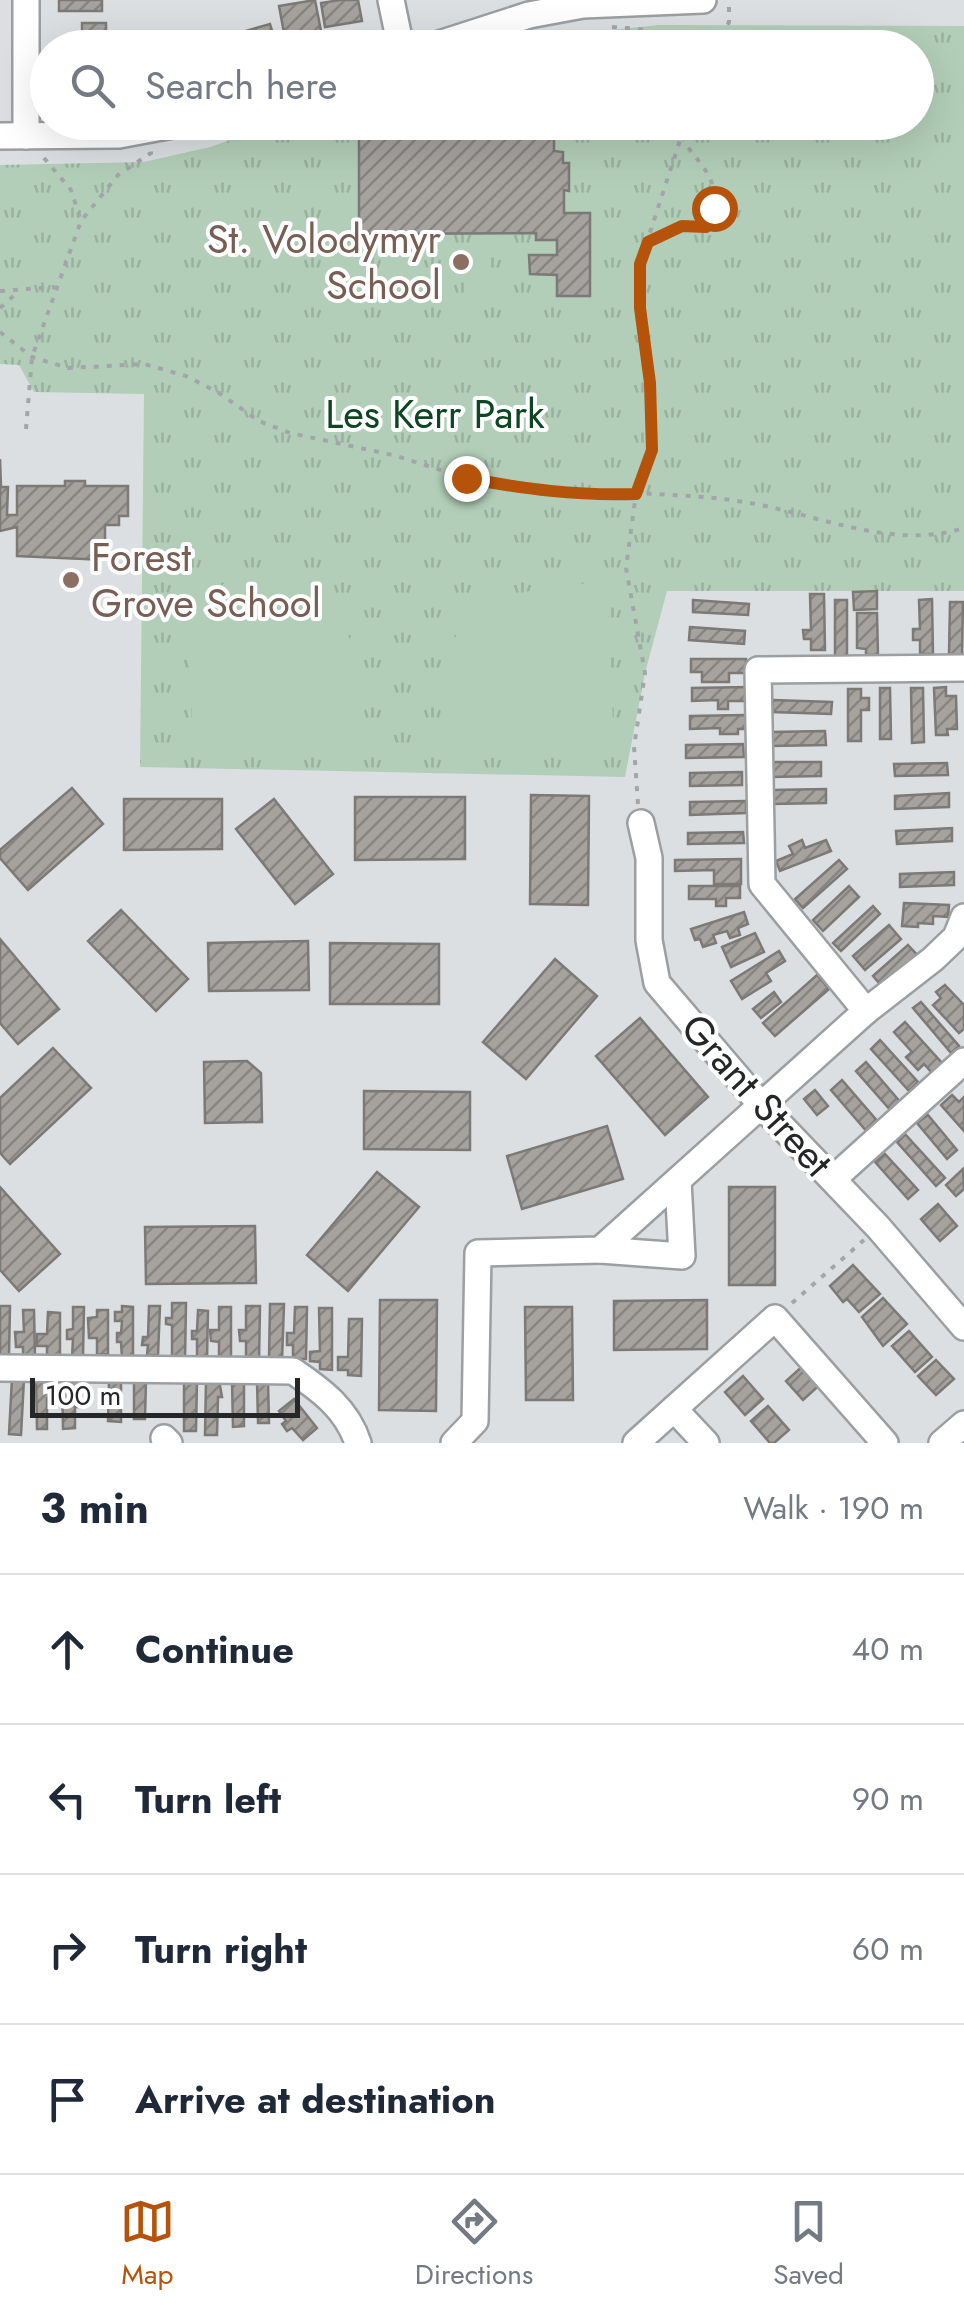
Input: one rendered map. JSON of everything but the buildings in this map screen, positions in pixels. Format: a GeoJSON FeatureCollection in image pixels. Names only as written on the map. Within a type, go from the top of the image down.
{"type":"FeatureCollection","features":[{"type":"Feature","properties":{"kind":"street"},"geometry":{"type":"LineString","coordinates":[[26,0],[30,60]]}},
{"type":"Feature","properties":{"kind":"street"},"geometry":{"type":"LineString","coordinates":[[391,0],[398,30]]}},
{"type":"Feature","properties":{"kind":"street"},"geometry":{"type":"LineString","coordinates":[[483,30],[529,15],[582,6],[703,0]]}},
{"type":"Feature","properties":{"kind":"street"},"geometry":{"type":"LineString","coordinates":[[0,136],[30,136]]}},
{"type":"Feature","properties":{"kind":"street"},"geometry":{"type":"LineString","coordinates":[[866,1010],[762,884],[758,670],[964,668]]}},
{"type":"Feature","properties":{"kind":"street","name":"Grant Street"},"geometry":{"type":"LineString","coordinates":[[641,823],[650,858],[649,940],[657,983],[762,1106],[833,1179],[964,1327]]}},
{"type":"Feature","properties":{"kind":"street"},"geometry":{"type":"LineString","coordinates":[[600,1250],[866,1010],[932,960],[956,936],[964,917]]}},
{"type":"Feature","properties":{"kind":"street"},"geometry":{"type":"LineString","coordinates":[[833,1179],[964,1061]]}},
{"type":"Feature","properties":{"kind":"street"},"geometry":{"type":"LineString","coordinates":[[454,1443],[475,1422],[478,1253],[600,1250],[682,1256],[678,1181]]}},
{"type":"Feature","properties":{"kind":"street"},"geometry":{"type":"LineString","coordinates":[[636,1443],[775,1318],[885,1443]]}},
{"type":"Feature","properties":{"kind":"street"},"geometry":{"type":"LineString","coordinates":[[0,1368],[292,1371],[328,1396],[354,1429],[358,1443]]}},
{"type":"Feature","properties":{"kind":"street"},"geometry":{"type":"LineString","coordinates":[[674,1409],[706,1443]]}},
{"type":"Feature","properties":{"kind":"street"},"geometry":{"type":"LineString","coordinates":[[942,1443],[964,1424]]}},
{"type":"Feature","properties":{"kind":"path"},"geometry":{"type":"LineString","coordinates":[[725,30],[729,0]]}},
{"type":"Feature","properties":{"kind":"path"},"geometry":{"type":"LineString","coordinates":[[598,26],[650,30]]}},
{"type":"Feature","properties":{"kind":"path"},"geometry":{"type":"LineString","coordinates":[[36,140],[44,160],[72,190],[81,221]]}},
{"type":"Feature","properties":{"kind":"path"},"geometry":{"type":"LineString","coordinates":[[648,242],[682,226],[706,227],[714,208],[715,184],[683,141]]}},
{"type":"Feature","properties":{"kind":"path"},"geometry":{"type":"LineString","coordinates":[[636,788],[634,747],[645,672],[626,568],[636,494],[652,450],[640,264],[683,141]]}},
{"type":"Feature","properties":{"kind":"path"},"geometry":{"type":"LineString","coordinates":[[26,428],[32,357],[81,221],[118,175],[150,154]]}},
{"type":"Feature","properties":{"kind":"path"},"geometry":{"type":"LineString","coordinates":[[0,291],[58,287]]}},
{"type":"Feature","properties":{"kind":"path"},"geometry":{"type":"LineString","coordinates":[[0,308],[20,289]]}},
{"type":"Feature","properties":{"kind":"path"},"geometry":{"type":"LineString","coordinates":[[0,332],[32,357],[68,368],[144,364],[186,376],[259,421],[290,433],[393,455],[466,478],[532,491],[744,502],[860,530],[917,535],[964,528]]}},
{"type":"Feature","properties":{"kind":"path"},"geometry":{"type":"LineString","coordinates":[[775,1318],[862,1242]]}},
{"type":"Feature","properties":{"kind":"green space","name":"Les Kerr Park"},"geometry":{"type":"Polygon","coordinates":[[[659,25],[964,26],[964,591],[667,591],[645,673],[625,777],[140,767],[144,394],[34,392],[19,365],[0,364],[0,165],[144,162],[230,140],[934,140],[934,30],[612,30],[659,25]]]}},
{"type":"Feature","properties":{"kind":"green space"},"geometry":{"type":"Polygon","coordinates":[[[391,257],[417,257],[416,309],[391,309],[391,257]]]}},
{"type":"Feature","properties":{"kind":"green space"},"geometry":{"type":"Polygon","coordinates":[[[465,257],[491,258],[490,310],[465,309],[465,257]]]}},
{"type":"Feature","properties":{"kind":"green space"},"geometry":{"type":"Polygon","coordinates":[[[279,580],[315,595],[343,626],[362,684],[364,746],[204,754],[192,743],[190,606],[228,581],[279,580]]]}},
{"type":"Feature","properties":{"kind":"green space"},"geometry":{"type":"Polygon","coordinates":[[[565,583],[607,585],[614,745],[603,757],[466,758],[446,729],[441,711],[443,663],[451,643],[480,612],[521,594],[565,583]]]}},
{"type":"Feature","properties":{"kind":"place","name":"St. Volodymyr School"},"geometry":{"type":"Point","coordinates":[461,262]}},
{"type":"Feature","properties":{"kind":"place","name":"Forest Grove School"},"geometry":{"type":"Point","coordinates":[71,580]}},
{"type":"Feature","properties":{"kind":"route"},"geometry":{"type":"LineString","coordinates":[[466,478],[532,491],[636,494],[652,450],[640,264],[648,242],[682,226],[706,227],[714,208]]}}]}
